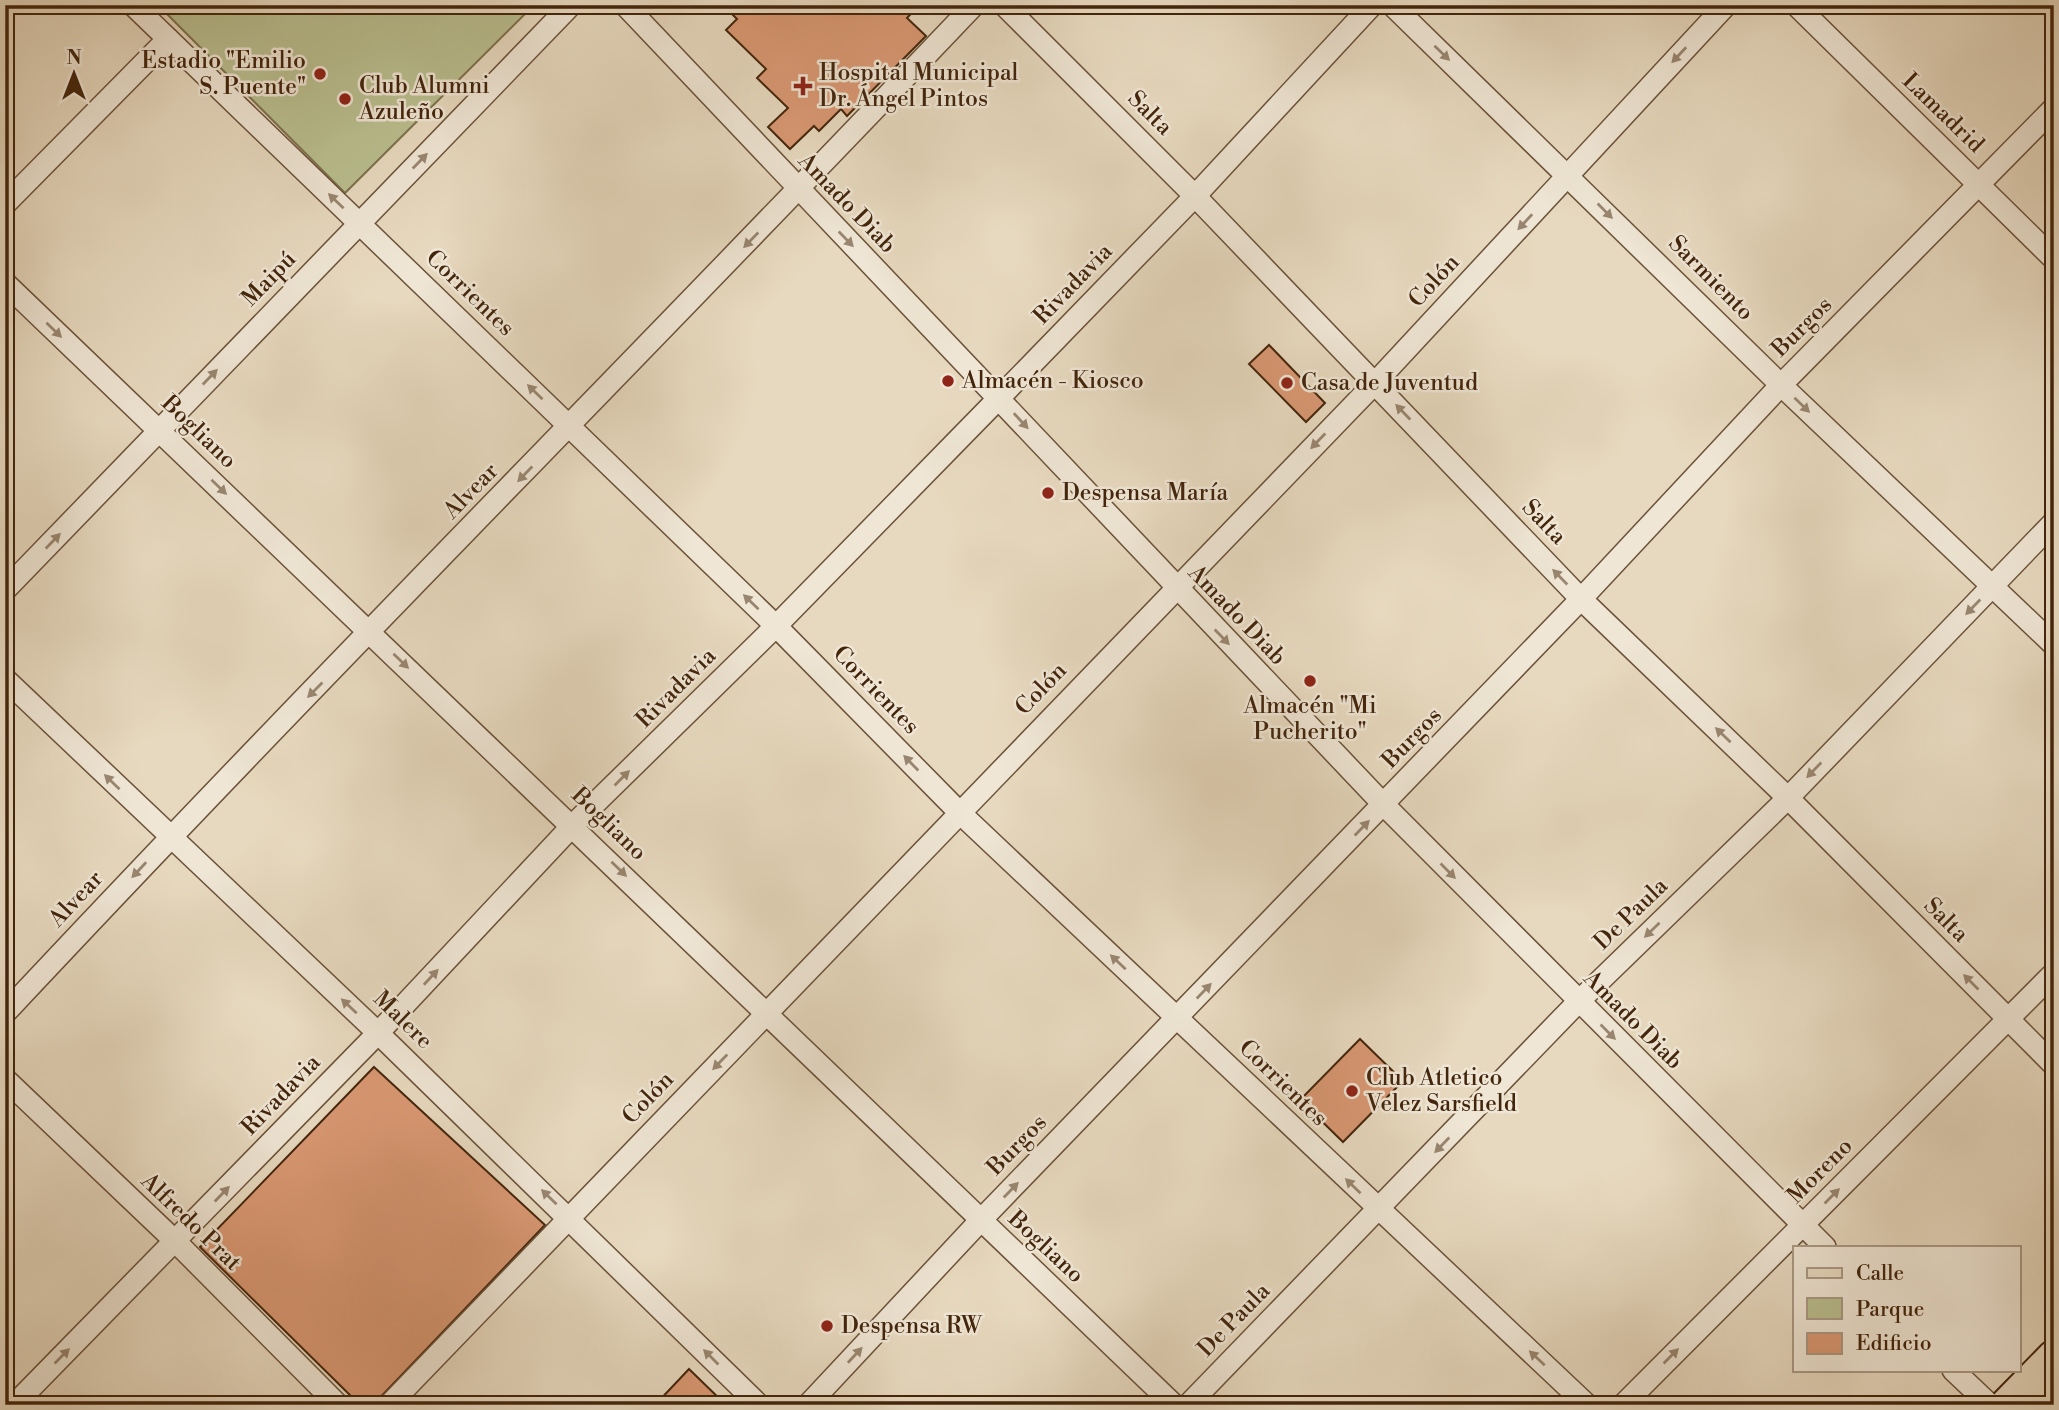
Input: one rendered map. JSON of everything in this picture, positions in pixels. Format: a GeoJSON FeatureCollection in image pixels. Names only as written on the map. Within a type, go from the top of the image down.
{"type":"FeatureCollection","features":[{"type":"Feature","properties":{"kind":"main road"},"geometry":{"type":"LineString","coordinates":[[2007,1405],[2054,1357]]}},
{"type":"Feature","properties":{"kind":"main road"},"geometry":{"type":"LineString","coordinates":[[2042,1405],[2054,1392]]}},
{"type":"Feature","properties":{"kind":"street","name":"Corrientes"},"geometry":{"type":"LineString","coordinates":[[133,5],[776,626],[959,812],[1587,1405]]}},
{"type":"Feature","properties":{"kind":"street","name":"Maipú"},"geometry":{"type":"LineString","coordinates":[[5,590],[571,5]]}},
{"type":"Feature","properties":{"kind":"street","name":"Amado Diab"},"geometry":{"type":"LineString","coordinates":[[625,5],[1384,806],[1824,1246]]}},
{"type":"Feature","properties":{"kind":"street","name":"Alvear"},"geometry":{"type":"LineString","coordinates":[[5,1013],[169,837],[371,633],[974,5]]}},
{"type":"Feature","properties":{"kind":"street","name":"Salta"},"geometry":{"type":"LineString","coordinates":[[1004,5],[1195,196],[1581,599],[1787,798],[2054,1065]]}},
{"type":"Feature","properties":{"kind":"street","name":"Rivadavia"},"geometry":{"type":"LineString","coordinates":[[14,1405],[378,1033],[573,825],[776,626],[1195,196],[1372,5]]}},
{"type":"Feature","properties":{"kind":"street","name":"Sarmiento"},"geometry":{"type":"LineString","coordinates":[[1392,5],[1781,385],[2054,645]]}},
{"type":"Feature","properties":{"kind":"street","name":"Colón"},"geometry":{"type":"LineString","coordinates":[[389,1405],[1375,383],[1726,5]]}},
{"type":"Feature","properties":{"kind":"street","name":"Lamadrid"},"geometry":{"type":"LineString","coordinates":[[1796,5],[2054,259]]}},
{"type":"Feature","properties":{"kind":"street"},"geometry":{"type":"LineString","coordinates":[[5,204],[168,39]]}},
{"type":"Feature","properties":{"kind":"street","name":"Burgos"},"geometry":{"type":"LineString","coordinates":[[808,1405],[980,1221],[1384,806],[1781,385],[2054,108]]}},
{"type":"Feature","properties":{"kind":"street","name":"Bogliano"},"geometry":{"type":"LineString","coordinates":[[5,283],[573,825],[980,1221],[1174,1405]]}},
{"type":"Feature","properties":{"kind":"street","name":"De Paula"},"geometry":{"type":"LineString","coordinates":[[1188,1405],[1578,1002],[1787,798],[2054,522]]}},
{"type":"Feature","properties":{"kind":"street","name":"Malere"},"geometry":{"type":"LineString","coordinates":[[5,679],[378,1033],[759,1405]]}},
{"type":"Feature","properties":{"kind":"street","name":"Moreno"},"geometry":{"type":"LineString","coordinates":[[1623,1405],[2054,974]]}},
{"type":"Feature","properties":{"kind":"street","name":"Alfredo Prat"},"geometry":{"type":"LineString","coordinates":[[5,1079],[176,1242],[338,1405]]}},
{"type":"Feature","properties":{"kind":"street"},"geometry":{"type":"LineString","coordinates":[[1955,1372],[1990,1405]]}},
{"type":"Feature","properties":{"kind":"green space","name":"Club Alumni Azuleño"},"geometry":{"type":"Polygon","coordinates":[[[158,5],[534,5],[345,193],[158,5]]]}},
{"type":"Feature","properties":{"kind":"building","name":"Hospital Municipal Dr. Ángel Pintos"},"geometry":{"type":"Polygon","coordinates":[[[723,5],[919,5],[907,18],[926,36],[847,116],[841,109],[819,131],[814,126],[790,149],[768,127],[788,108],[757,78],[766,69],[726,30],[737,19],[723,5]]]}},
{"type":"Feature","properties":{"kind":"building","name":"Casa de Juventud"},"geometry":{"type":"Polygon","coordinates":[[[1269,345],[1325,403],[1306,422],[1249,364],[1269,345]]]}},
{"type":"Feature","properties":{"kind":"building","name":"Club Atletico Velez Sarsfield"},"geometry":{"type":"Polygon","coordinates":[[[1360,1039],[1403,1081],[1343,1142],[1300,1100],[1360,1039]]]}},
{"type":"Feature","properties":{"kind":"building"},"geometry":{"type":"Polygon","coordinates":[[[374,1067],[545,1225],[373,1405],[360,1405],[200,1247],[374,1067]]]}},
{"type":"Feature","properties":{"kind":"building"},"geometry":{"type":"Polygon","coordinates":[[[689,1369],[726,1405],[655,1405],[689,1369]]]}},
{"type":"Feature","properties":{"kind":"place","name":"Estadio \"Emilio S. Puente\""},"geometry":{"type":"Point","coordinates":[320,74]}},
{"type":"Feature","properties":{"kind":"place","name":"Hospital Municipal Dr. Ángel Pintos"},"geometry":{"type":"Point","coordinates":[803,86]}},
{"type":"Feature","properties":{"kind":"place","name":"Club Alumni Azuleño"},"geometry":{"type":"Point","coordinates":[345,99]}},
{"type":"Feature","properties":{"kind":"place","name":"Almacén - Kiosco"},"geometry":{"type":"Point","coordinates":[948,381]}},
{"type":"Feature","properties":{"kind":"place","name":"Casa de Juventud"},"geometry":{"type":"Point","coordinates":[1287,383]}},
{"type":"Feature","properties":{"kind":"place","name":"Despensa María"},"geometry":{"type":"Point","coordinates":[1048,493]}},
{"type":"Feature","properties":{"kind":"place","name":"Almacén \"Mi Pucherito\""},"geometry":{"type":"Point","coordinates":[1310,681]}},
{"type":"Feature","properties":{"kind":"place","name":"Club Atletico Velez Sarsfield"},"geometry":{"type":"Point","coordinates":[1352,1091]}},
{"type":"Feature","properties":{"kind":"place","name":"Despensa RW"},"geometry":{"type":"Point","coordinates":[827,1326]}}]}
